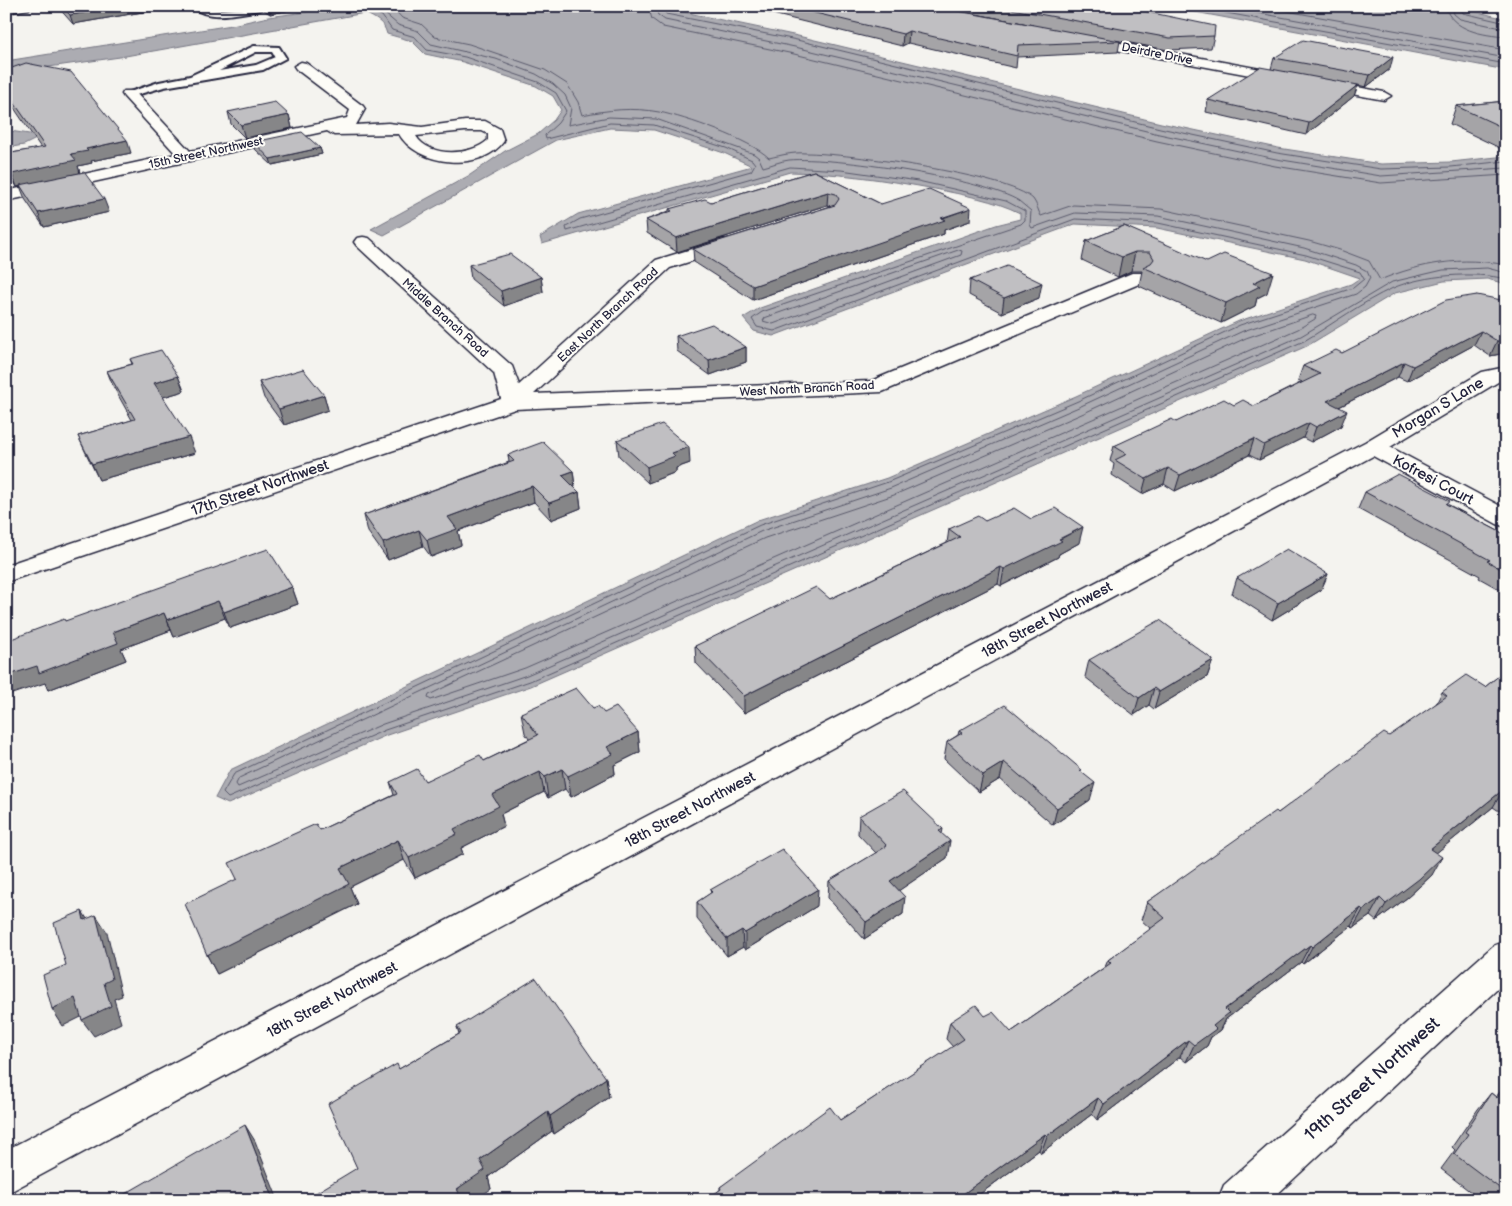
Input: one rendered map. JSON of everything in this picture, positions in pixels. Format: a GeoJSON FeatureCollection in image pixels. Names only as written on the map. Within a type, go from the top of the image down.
{"type":"FeatureCollection","features":[{"type":"Feature","properties":{"kind":"street"},"geometry":{"type":"LineString","coordinates":[[6,9],[25,6]]}},
{"type":"Feature","properties":{"kind":"street","name":"Deirdre Drive"},"geometry":{"type":"LineString","coordinates":[[1065,37],[1384,96]]}},
{"type":"Feature","properties":{"kind":"street","name":"15th Street Northwest"},"geometry":{"type":"LineString","coordinates":[[6,196],[353,121],[358,110],[301,66]]}},
{"type":"Feature","properties":{"kind":"street"},"geometry":{"type":"LineString","coordinates":[[129,94],[187,157]]}},
{"type":"Feature","properties":{"kind":"street"},"geometry":{"type":"LineString","coordinates":[[320,129],[388,128],[406,132],[422,132],[466,126],[486,126],[495,132],[496,141],[493,146],[484,151],[464,156],[440,156],[415,145],[406,132]]}},
{"type":"Feature","properties":{"kind":"street","name":"East North Branch Road"},"geometry":{"type":"LineString","coordinates":[[513,402],[663,264],[746,238]]}},
{"type":"Feature","properties":{"kind":"street","name":"Middle Branch Road"},"geometry":{"type":"LineString","coordinates":[[363,242],[504,372],[513,402]]}},
{"type":"Feature","properties":{"kind":"street","name":"West North Branch Road"},"geometry":{"type":"LineString","coordinates":[[513,402],[874,387],[1139,277]]}},
{"type":"Feature","properties":{"kind":"street","name":"Morgan S Lane"},"geometry":{"type":"LineString","coordinates":[[1373,447],[1490,377],[1506,373]]}},
{"type":"Feature","properties":{"kind":"street","name":"17th Street Northwest"},"geometry":{"type":"LineString","coordinates":[[6,574],[513,402]]}},
{"type":"Feature","properties":{"kind":"street","name":"Kofresi Court"},"geometry":{"type":"LineString","coordinates":[[1373,447],[1502,512]]}},
{"type":"Feature","properties":{"kind":"street","name":"18th Street Northwest"},"geometry":{"type":"LineString","coordinates":[[6,1173],[1373,447]]}},
{"type":"Feature","properties":{"kind":"street","name":"19th Street Northwest"},"geometry":{"type":"LineString","coordinates":[[1238,1200],[1506,957]]}},
{"type":"Feature","properties":{"kind":"lane"},"geometry":{"type":"LineString","coordinates":[[195,6],[205,12],[222,13],[260,7]]}},
{"type":"Feature","properties":{"kind":"lane"},"geometry":{"type":"LineString","coordinates":[[129,94],[195,77],[258,68],[281,58],[275,49],[254,49],[224,66],[195,77]]}},
{"type":"Feature","properties":{"kind":"water"},"geometry":{"type":"Polygon","coordinates":[[[351,6],[655,6],[798,36],[1161,123],[1278,148],[1381,164],[1451,162],[1506,156],[1506,284],[1487,279],[1444,281],[1395,293],[1307,346],[531,686],[387,735],[228,804],[215,798],[230,770],[758,520],[887,478],[1076,396],[1239,321],[1351,284],[1360,278],[1305,259],[1157,228],[1075,224],[773,336],[754,331],[743,318],[760,308],[996,225],[1020,219],[1020,213],[979,198],[957,193],[845,175],[790,172],[542,244],[540,237],[578,214],[752,166],[724,153],[654,130],[610,128],[556,140],[384,235],[371,229],[470,175],[505,151],[538,134],[554,120],[561,110],[553,96],[536,86],[463,62],[425,54],[412,41],[387,34],[382,24],[365,13],[120,57],[6,73],[6,61],[232,25],[268,17],[351,6]]]}},
{"type":"Feature","properties":{"kind":"water"},"geometry":{"type":"Polygon","coordinates":[[[1163,6],[1454,6],[1506,19],[1506,70],[1163,6]]]}},
{"type":"Feature","properties":{"kind":"water"},"geometry":{"type":"Polygon","coordinates":[[[6,126],[10,131],[42,136],[24,145],[6,148],[6,126]]]}},
{"type":"Feature","properties":{"kind":"building"},"geometry":{"type":"Polygon","coordinates":[[[61,6],[124,6],[70,15],[61,6]]]}},
{"type":"Feature","properties":{"kind":"building"},"geometry":{"type":"Polygon","coordinates":[[[786,6],[931,6],[1120,41],[1018,45],[1017,56],[909,31],[903,34],[786,6]]]}},
{"type":"Feature","properties":{"kind":"building"},"geometry":{"type":"Polygon","coordinates":[[[995,6],[1119,6],[1215,26],[1214,36],[1170,38],[995,6]]]}},
{"type":"Feature","properties":{"kind":"building"},"geometry":{"type":"Polygon","coordinates":[[[1303,40],[1393,57],[1370,75],[1274,58],[1303,40]]]}},
{"type":"Feature","properties":{"kind":"building"},"geometry":{"type":"Polygon","coordinates":[[[26,63],[71,72],[127,140],[71,154],[76,160],[12,174],[6,165],[6,154],[45,147],[6,91],[6,70],[26,63]]]}},
{"type":"Feature","properties":{"kind":"building"},"geometry":{"type":"Polygon","coordinates":[[[1260,67],[1358,85],[1309,123],[1208,100],[1260,67]]]}},
{"type":"Feature","properties":{"kind":"building"},"geometry":{"type":"Polygon","coordinates":[[[1506,101],[1506,129],[1456,106],[1506,101]]]}},
{"type":"Feature","properties":{"kind":"building"},"geometry":{"type":"Polygon","coordinates":[[[275,102],[289,115],[241,125],[228,112],[275,102]]]}},
{"type":"Feature","properties":{"kind":"building"},"geometry":{"type":"Polygon","coordinates":[[[302,132],[320,148],[270,159],[254,142],[302,132]]]}},
{"type":"Feature","properties":{"kind":"building"},"geometry":{"type":"Polygon","coordinates":[[[814,171],[881,204],[929,189],[971,208],[941,218],[945,220],[753,286],[693,249],[835,205],[839,199],[836,194],[828,192],[676,238],[646,220],[672,211],[669,209],[705,199],[711,202],[814,171]]]}},
{"type":"Feature","properties":{"kind":"building"},"geometry":{"type":"Polygon","coordinates":[[[84,172],[104,199],[38,213],[20,185],[84,172]]]}},
{"type":"Feature","properties":{"kind":"building"},"geometry":{"type":"Polygon","coordinates":[[[1124,226],[1207,262],[1224,254],[1273,273],[1253,283],[1260,286],[1226,303],[1143,267],[1154,259],[1150,252],[1135,252],[1122,257],[1086,241],[1124,226]]]}},
{"type":"Feature","properties":{"kind":"building"},"geometry":{"type":"Polygon","coordinates":[[[510,254],[541,277],[501,291],[469,265],[510,254]]]}},
{"type":"Feature","properties":{"kind":"building"},"geometry":{"type":"Polygon","coordinates":[[[1007,266],[1042,283],[1004,298],[970,280],[1007,266]]]}},
{"type":"Feature","properties":{"kind":"building"},"geometry":{"type":"Polygon","coordinates":[[[1477,295],[1506,301],[1506,340],[1497,341],[1481,331],[1413,366],[1404,362],[1327,401],[1347,411],[1316,427],[1309,423],[1264,445],[1254,439],[1180,475],[1168,468],[1146,479],[1115,460],[1127,454],[1114,446],[1172,419],[1176,422],[1224,399],[1234,405],[1243,400],[1254,406],[1320,374],[1303,366],[1336,350],[1342,353],[1446,300],[1477,295]]]}},
{"type":"Feature","properties":{"kind":"building"},"geometry":{"type":"Polygon","coordinates":[[[712,324],[746,347],[709,360],[676,336],[712,324]]]}},
{"type":"Feature","properties":{"kind":"building"},"geometry":{"type":"Polygon","coordinates":[[[161,350],[178,376],[154,383],[189,437],[92,464],[78,436],[135,419],[107,371],[133,364],[130,359],[161,350]]]}},
{"type":"Feature","properties":{"kind":"building"},"geometry":{"type":"Polygon","coordinates":[[[303,369],[324,395],[279,409],[259,382],[303,369]]]}},
{"type":"Feature","properties":{"kind":"building"},"geometry":{"type":"Polygon","coordinates":[[[662,424],[689,447],[672,453],[675,456],[647,467],[617,440],[662,424]]]}},
{"type":"Feature","properties":{"kind":"building"},"geometry":{"type":"Polygon","coordinates":[[[543,442],[573,471],[562,475],[579,492],[549,503],[532,486],[448,517],[457,529],[427,540],[419,530],[383,543],[364,515],[514,461],[508,455],[543,442]]]}},
{"type":"Feature","properties":{"kind":"building"},"geometry":{"type":"Polygon","coordinates":[[[1398,474],[1450,501],[1446,504],[1506,535],[1506,572],[1487,561],[1490,560],[1365,492],[1398,474]]]}},
{"type":"Feature","properties":{"kind":"building"},"geometry":{"type":"Polygon","coordinates":[[[1014,508],[1031,519],[1055,508],[1083,527],[1059,539],[1062,541],[1004,569],[1001,567],[744,696],[695,646],[816,587],[830,599],[960,537],[949,529],[978,516],[985,521],[1014,508]]]}},
{"type":"Feature","properties":{"kind":"building"},"geometry":{"type":"Polygon","coordinates":[[[268,549],[292,587],[224,612],[218,601],[167,620],[164,613],[113,632],[118,643],[39,673],[37,666],[6,676],[6,641],[64,619],[65,621],[268,549]]]}},
{"type":"Feature","properties":{"kind":"building"},"geometry":{"type":"Polygon","coordinates":[[[1287,549],[1328,574],[1278,603],[1237,578],[1287,549]]]}},
{"type":"Feature","properties":{"kind":"building"},"geometry":{"type":"Polygon","coordinates":[[[1160,620],[1213,660],[1159,692],[1154,688],[1139,698],[1089,660],[1160,620]]]}},
{"type":"Feature","properties":{"kind":"building"},"geometry":{"type":"Polygon","coordinates":[[[1506,670],[1506,790],[1504,789],[1430,849],[1442,857],[1419,879],[1386,904],[1380,898],[1363,910],[1361,908],[1312,947],[1310,945],[1225,1009],[1229,1013],[1213,1026],[1216,1029],[1194,1045],[1188,1040],[1104,1104],[1098,1098],[955,1200],[706,1200],[721,1189],[720,1187],[830,1107],[840,1120],[964,1039],[950,1022],[976,1005],[985,1016],[993,1012],[1011,1032],[1111,963],[1108,960],[1165,918],[1147,902],[1276,811],[1278,813],[1384,733],[1389,736],[1447,696],[1442,692],[1466,675],[1485,687],[1506,670]]]}},
{"type":"Feature","properties":{"kind":"building"},"geometry":{"type":"Polygon","coordinates":[[[576,688],[593,708],[598,706],[604,713],[616,707],[638,732],[607,747],[613,754],[568,776],[562,769],[545,777],[540,772],[492,795],[499,806],[454,829],[457,834],[409,858],[398,840],[340,868],[349,884],[207,955],[185,904],[237,879],[229,863],[316,824],[320,830],[397,794],[390,782],[417,769],[425,781],[480,755],[484,761],[538,735],[521,713],[576,688]]]}},
{"type":"Feature","properties":{"kind":"building"},"geometry":{"type":"Polygon","coordinates":[[[1005,705],[1095,783],[1057,808],[1004,762],[983,775],[947,742],[962,733],[959,731],[1005,705]]]}},
{"type":"Feature","properties":{"kind":"building"},"geometry":{"type":"Polygon","coordinates":[[[903,791],[943,829],[939,831],[950,841],[890,881],[905,897],[866,922],[829,881],[887,846],[859,816],[903,791]]]}},
{"type":"Feature","properties":{"kind":"building"},"geometry":{"type":"Polygon","coordinates":[[[782,849],[818,889],[745,933],[742,930],[727,939],[697,902],[712,892],[710,890],[782,849]]]}},
{"type":"Feature","properties":{"kind":"building"},"geometry":{"type":"Polygon","coordinates":[[[82,911],[84,920],[96,915],[112,979],[104,983],[111,1006],[82,1020],[75,998],[52,1009],[43,975],[66,965],[54,923],[82,911]]]}},
{"type":"Feature","properties":{"kind":"building"},"geometry":{"type":"Polygon","coordinates":[[[536,978],[606,1078],[550,1116],[548,1112],[480,1160],[485,1170],[457,1189],[459,1193],[450,1200],[304,1200],[357,1168],[328,1104],[397,1064],[399,1069],[461,1033],[457,1027],[536,978]]]}},
{"type":"Feature","properties":{"kind":"building"},"geometry":{"type":"Polygon","coordinates":[[[1506,1086],[1506,1193],[1454,1154],[1468,1134],[1465,1132],[1491,1093],[1497,1098],[1506,1086]]]}},
{"type":"Feature","properties":{"kind":"building"},"geometry":{"type":"Polygon","coordinates":[[[245,1125],[274,1200],[125,1200],[123,1195],[245,1125]]]}}]}
